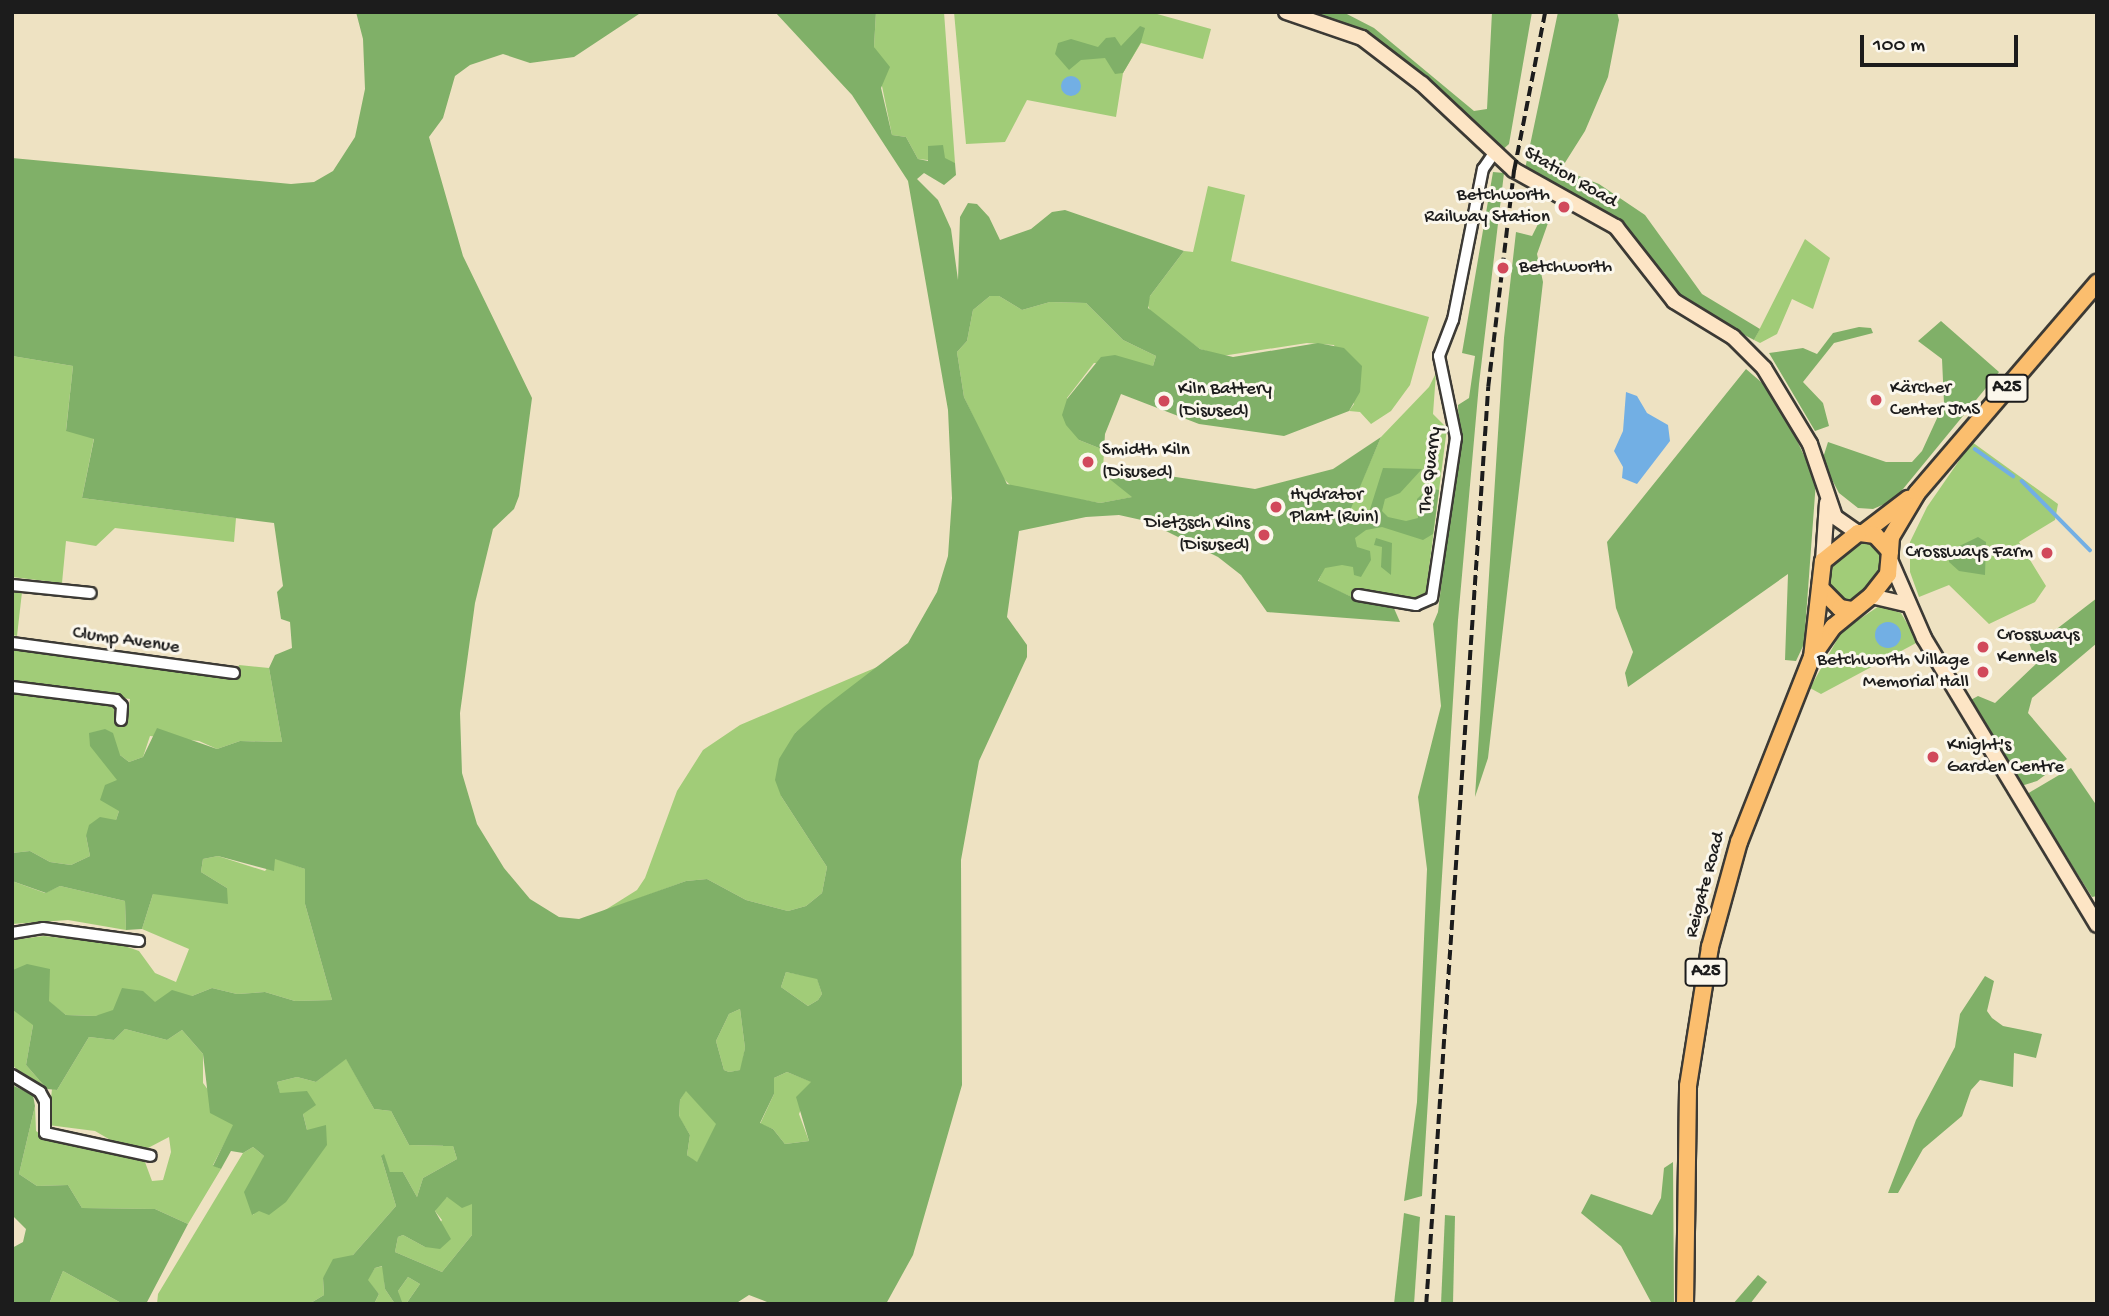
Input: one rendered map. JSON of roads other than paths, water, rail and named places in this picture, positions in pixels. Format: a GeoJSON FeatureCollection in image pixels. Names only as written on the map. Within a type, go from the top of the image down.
{"type":"FeatureCollection","features":[{"type":"Feature","properties":{"kind":"main road","name":"Station Road"},"geometry":{"type":"LineString","coordinates":[[1286,12],[1362,38],[1422,84],[1494,153],[1527,179],[1616,227],[1674,301],[1733,337],[1764,368],[1810,444],[1826,498],[1835,517],[1862,532]]}},
{"type":"Feature","properties":{"kind":"main road","name":"A25"},"geometry":{"type":"LineString","coordinates":[[1890,556],[1891,537],[1917,493],[2097,283]]}},
{"type":"Feature","properties":{"kind":"main road","name":"A25"},"geometry":{"type":"LineString","coordinates":[[1862,532],[1917,493]]}},
{"type":"Feature","properties":{"kind":"main road","name":"Station Road"},"geometry":{"type":"LineString","coordinates":[[1823,561],[1826,498]]}},
{"type":"Feature","properties":{"kind":"main road"},"geometry":{"type":"LineString","coordinates":[[1890,556],[1888,574],[1871,596],[1853,610],[1840,608],[1820,588],[1823,561],[1862,532],[1890,556],[1906,604],[2097,925]]}},
{"type":"Feature","properties":{"kind":"main road","name":"Reigate Road"},"geometry":{"type":"LineString","coordinates":[[1685,1304],[1688,1086],[1710,947],[1739,842],[1812,657],[1820,588]]}},
{"type":"Feature","properties":{"kind":"main road"},"geometry":{"type":"LineString","coordinates":[[1871,596],[1906,604]]}},
{"type":"Feature","properties":{"kind":"main road","name":"Reigate Road"},"geometry":{"type":"LineString","coordinates":[[1812,657],[1853,610]]}},
{"type":"Feature","properties":{"kind":"street","name":"The Quarry"},"geometry":{"type":"LineString","coordinates":[[1358,595],[1416,605],[1432,597],[1455,438],[1439,356],[1453,320],[1483,169],[1494,153]]}},
{"type":"Feature","properties":{"kind":"street"},"geometry":{"type":"LineString","coordinates":[[12,585],[91,593]]}},
{"type":"Feature","properties":{"kind":"street","name":"Clump Avenue"},"geometry":{"type":"LineString","coordinates":[[12,643],[234,673]]}},
{"type":"Feature","properties":{"kind":"street"},"geometry":{"type":"LineString","coordinates":[[12,687],[116,700],[121,706],[121,720]]}},
{"type":"Feature","properties":{"kind":"street"},"geometry":{"type":"LineString","coordinates":[[12,933],[43,928],[139,941]]}},
{"type":"Feature","properties":{"kind":"street"},"geometry":{"type":"LineString","coordinates":[[12,1075],[40,1093],[45,1101],[42,1127],[45,1133],[151,1156]]}},
{"type":"Feature","properties":{"kind":"water"},"geometry":{"type":"Polygon","coordinates":[[[1071,76],[1078,79],[1081,86],[1078,93],[1071,96],[1064,93],[1061,86],[1064,79],[1071,76]]]}},
{"type":"Feature","properties":{"kind":"water"},"geometry":{"type":"Polygon","coordinates":[[[1626,392],[1637,396],[1647,413],[1668,425],[1670,441],[1637,484],[1622,478],[1623,467],[1614,451],[1623,431],[1626,392]]]}},
{"type":"Feature","properties":{"kind":"water"},"geometry":{"type":"Polygon","coordinates":[[[1888,622],[1897,626],[1901,635],[1897,644],[1888,648],[1879,644],[1875,635],[1879,626],[1888,622]]]}},
{"type":"Feature","properties":{"kind":"waterway"},"geometry":{"type":"LineString","coordinates":[[1975,449],[2013,476]]}},
{"type":"Feature","properties":{"kind":"waterway"},"geometry":{"type":"LineString","coordinates":[[2022,481],[2090,550]]}},
{"type":"Feature","properties":{"kind":"railway"},"geometry":{"type":"LineString","coordinates":[[1426,1304],[1488,387],[1514,170],[1545,12]]}},
{"type":"Feature","properties":{"kind":"place","name":"Betchworth Railway Station"},"geometry":{"type":"Point","coordinates":[1564,207]}},
{"type":"Feature","properties":{"kind":"place","name":"Betchworth"},"geometry":{"type":"Point","coordinates":[1503,268]}},
{"type":"Feature","properties":{"kind":"place","name":"Kärcher Center JMS"},"geometry":{"type":"Point","coordinates":[1876,400]}},
{"type":"Feature","properties":{"kind":"place","name":"Kiln Battery (Disused)"},"geometry":{"type":"Point","coordinates":[1164,401]}},
{"type":"Feature","properties":{"kind":"place","name":"Smidth Kiln (Disused)"},"geometry":{"type":"Point","coordinates":[1088,462]}},
{"type":"Feature","properties":{"kind":"place","name":"Hydrator Plant (Ruin)"},"geometry":{"type":"Point","coordinates":[1276,507]}},
{"type":"Feature","properties":{"kind":"place","name":"Dietzsch Kilns (Disused)"},"geometry":{"type":"Point","coordinates":[1264,535]}},
{"type":"Feature","properties":{"kind":"place","name":"Crossways Farm"},"geometry":{"type":"Point","coordinates":[2047,553]}},
{"type":"Feature","properties":{"kind":"place","name":"Crossways Kennels"},"geometry":{"type":"Point","coordinates":[1983,647]}},
{"type":"Feature","properties":{"kind":"place","name":"Betchworth Village Memorial Hall"},"geometry":{"type":"Point","coordinates":[1983,672]}},
{"type":"Feature","properties":{"kind":"place","name":"Knight's Garden Centre"},"geometry":{"type":"Point","coordinates":[1933,757]}}]}
